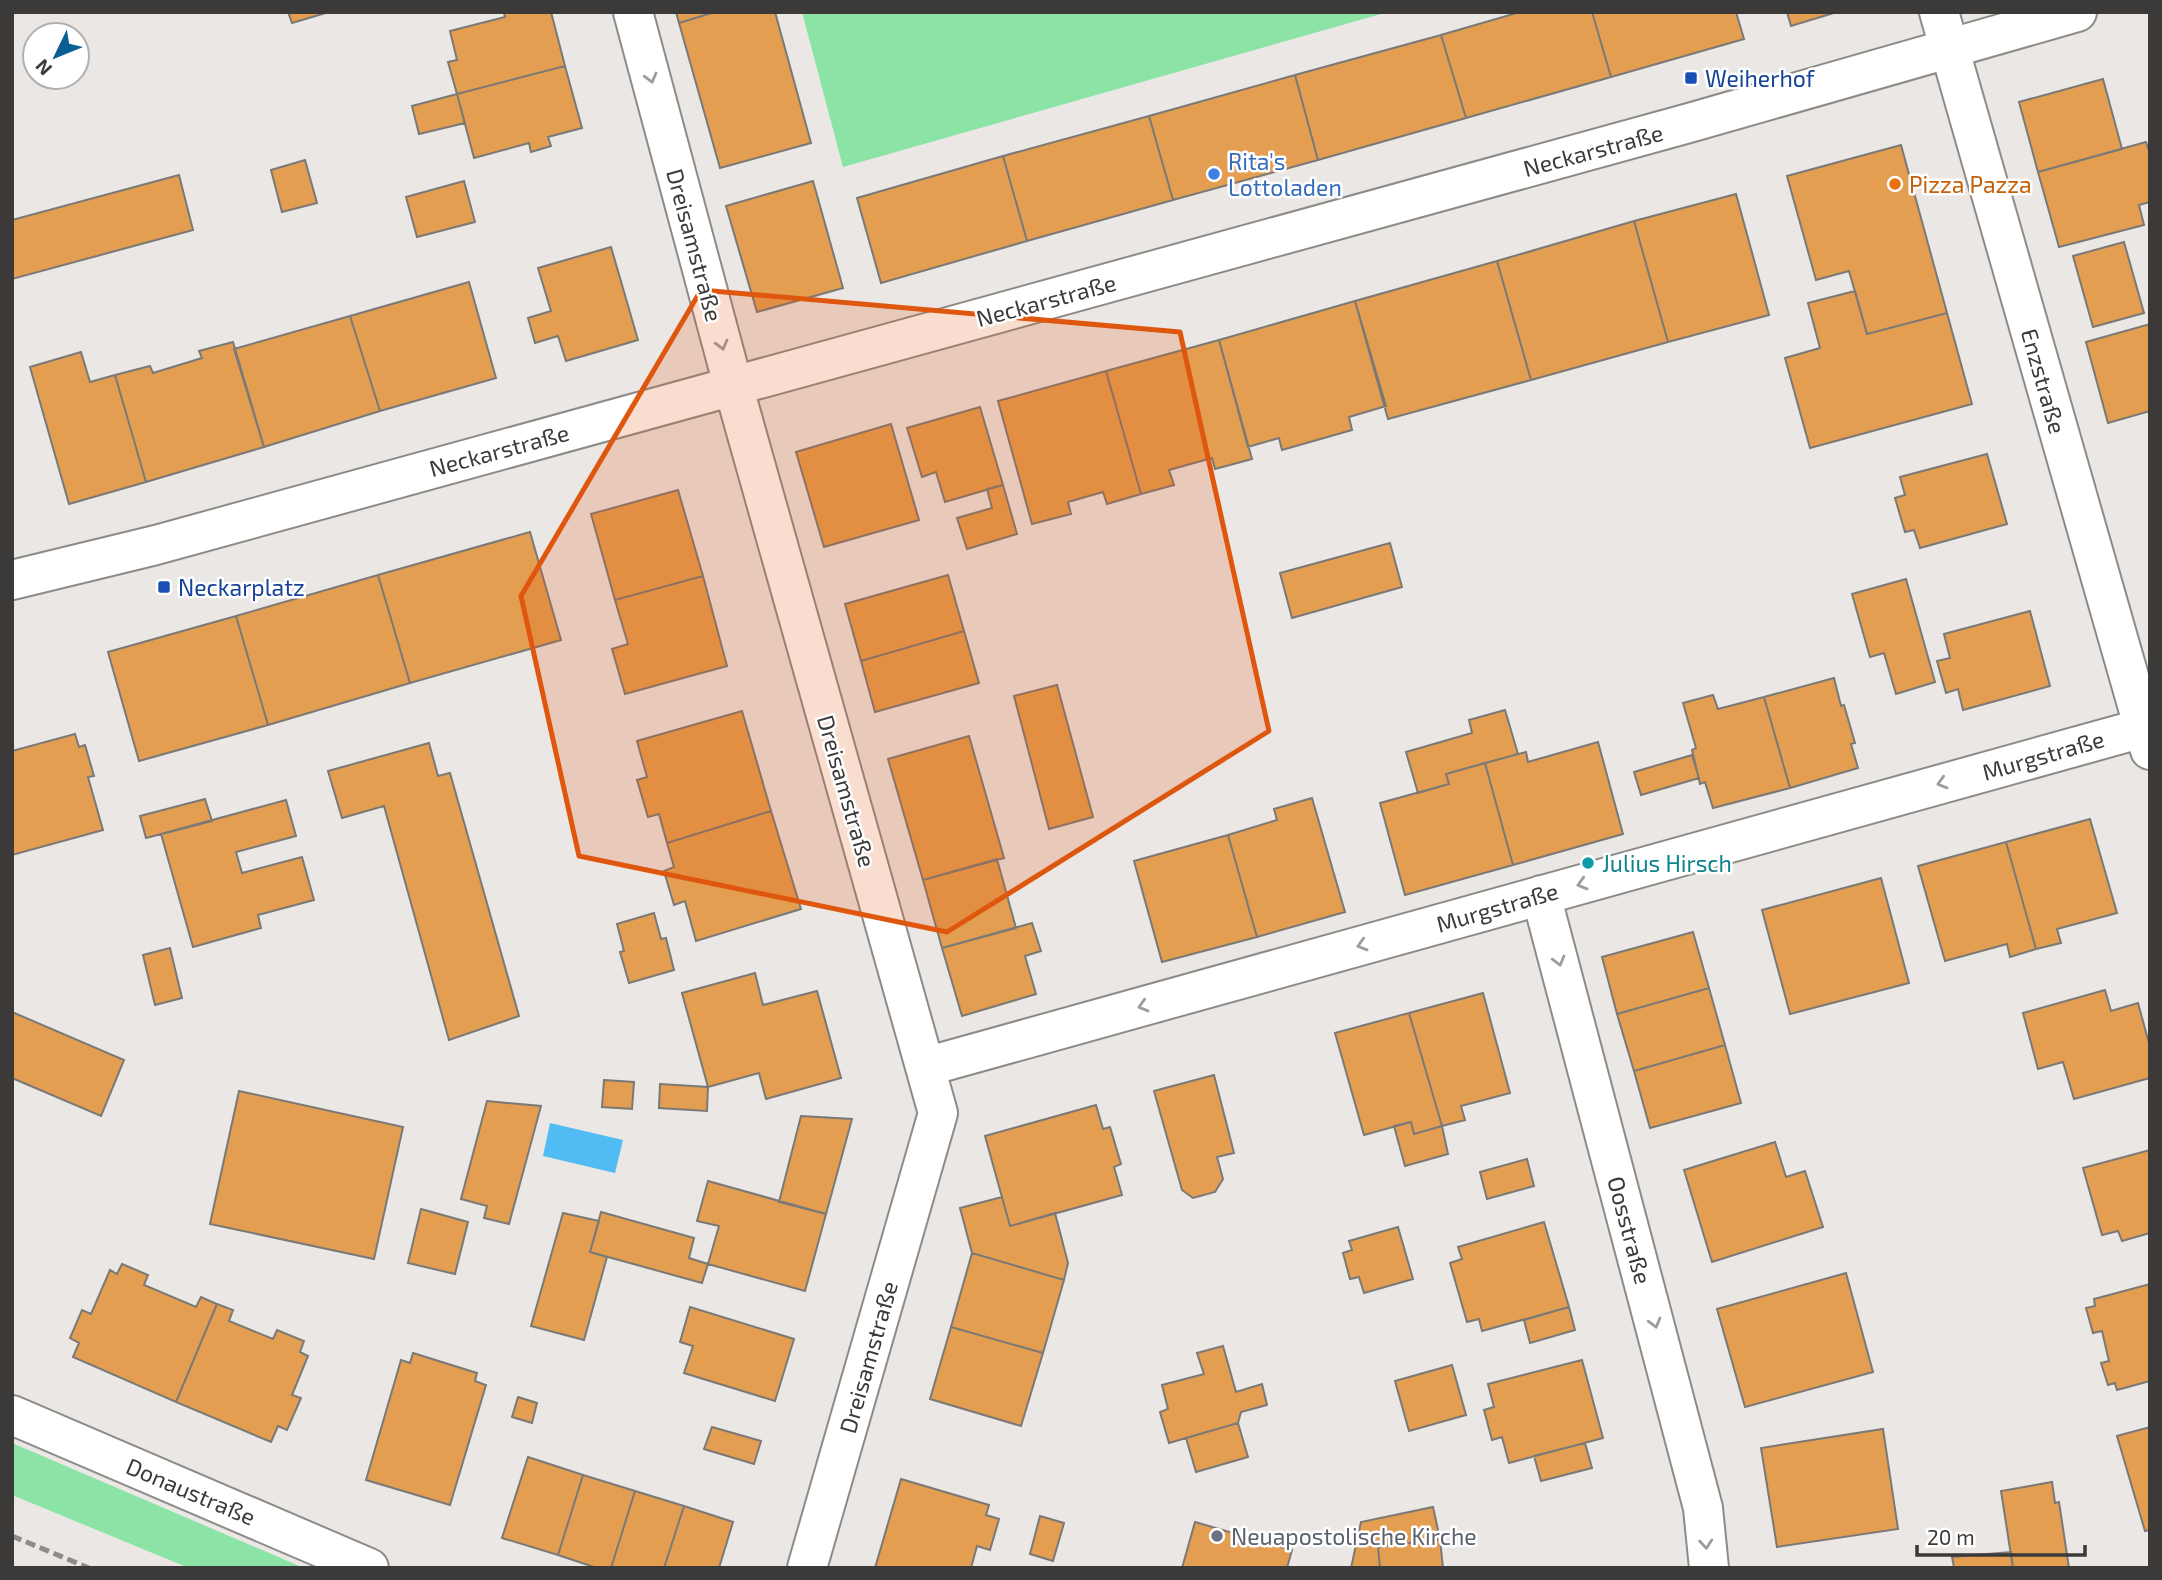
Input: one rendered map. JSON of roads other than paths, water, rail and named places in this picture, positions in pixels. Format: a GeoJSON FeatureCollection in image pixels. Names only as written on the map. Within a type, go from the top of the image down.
{"type":"FeatureCollection","features":[{"type":"Feature","properties":{"kind":"street","name":"Dreisamstraße"},"geometry":{"type":"LineString","coordinates":[[633,12],[733,385],[938,1113],[807,1568]]}},
{"type":"Feature","properties":{"kind":"street","name":"Enzstraße"},"geometry":{"type":"LineString","coordinates":[[1939,12],[2148,734]]}},
{"type":"Feature","properties":{"kind":"street","name":"Neckarstraße"},"geometry":{"type":"LineString","coordinates":[[12,580],[156,545],[1663,130],[2077,12]]}},
{"type":"Feature","properties":{"kind":"street","name":"Murgstraße"},"geometry":{"type":"LineString","coordinates":[[925,1067],[1541,895],[2148,734]]}},
{"type":"Feature","properties":{"kind":"street","name":"Oosstraße"},"geometry":{"type":"LineString","coordinates":[[1541,895],[1703,1508],[1709,1568]]}},
{"type":"Feature","properties":{"kind":"street","name":"Donaustraße"},"geometry":{"type":"LineString","coordinates":[[12,1415],[369,1568]]}},
{"type":"Feature","properties":{"kind":"water"},"geometry":{"type":"Polygon","coordinates":[[[550,1123],[623,1140],[615,1173],[543,1156],[550,1123]]]}},
{"type":"Feature","properties":{"kind":"railway"},"geometry":{"type":"LineString","coordinates":[[12,1536],[89,1568]]}},
{"type":"Feature","properties":{"kind":"place","name":"Weiherhof"},"geometry":{"type":"Point","coordinates":[1691,78]}},
{"type":"Feature","properties":{"kind":"place","name":"Rita's Lottoladen"},"geometry":{"type":"Point","coordinates":[1214,174]}},
{"type":"Feature","properties":{"kind":"place","name":"Pizza Pazza"},"geometry":{"type":"Point","coordinates":[1895,184]}},
{"type":"Feature","properties":{"kind":"place","name":"Neckarplatz"},"geometry":{"type":"Point","coordinates":[164,587]}},
{"type":"Feature","properties":{"kind":"place","name":"Julius Hirsch"},"geometry":{"type":"Point","coordinates":[1588,863]}},
{"type":"Feature","properties":{"kind":"place","name":"Neuapostolische Kirche"},"geometry":{"type":"Point","coordinates":[1217,1536]}}]}
